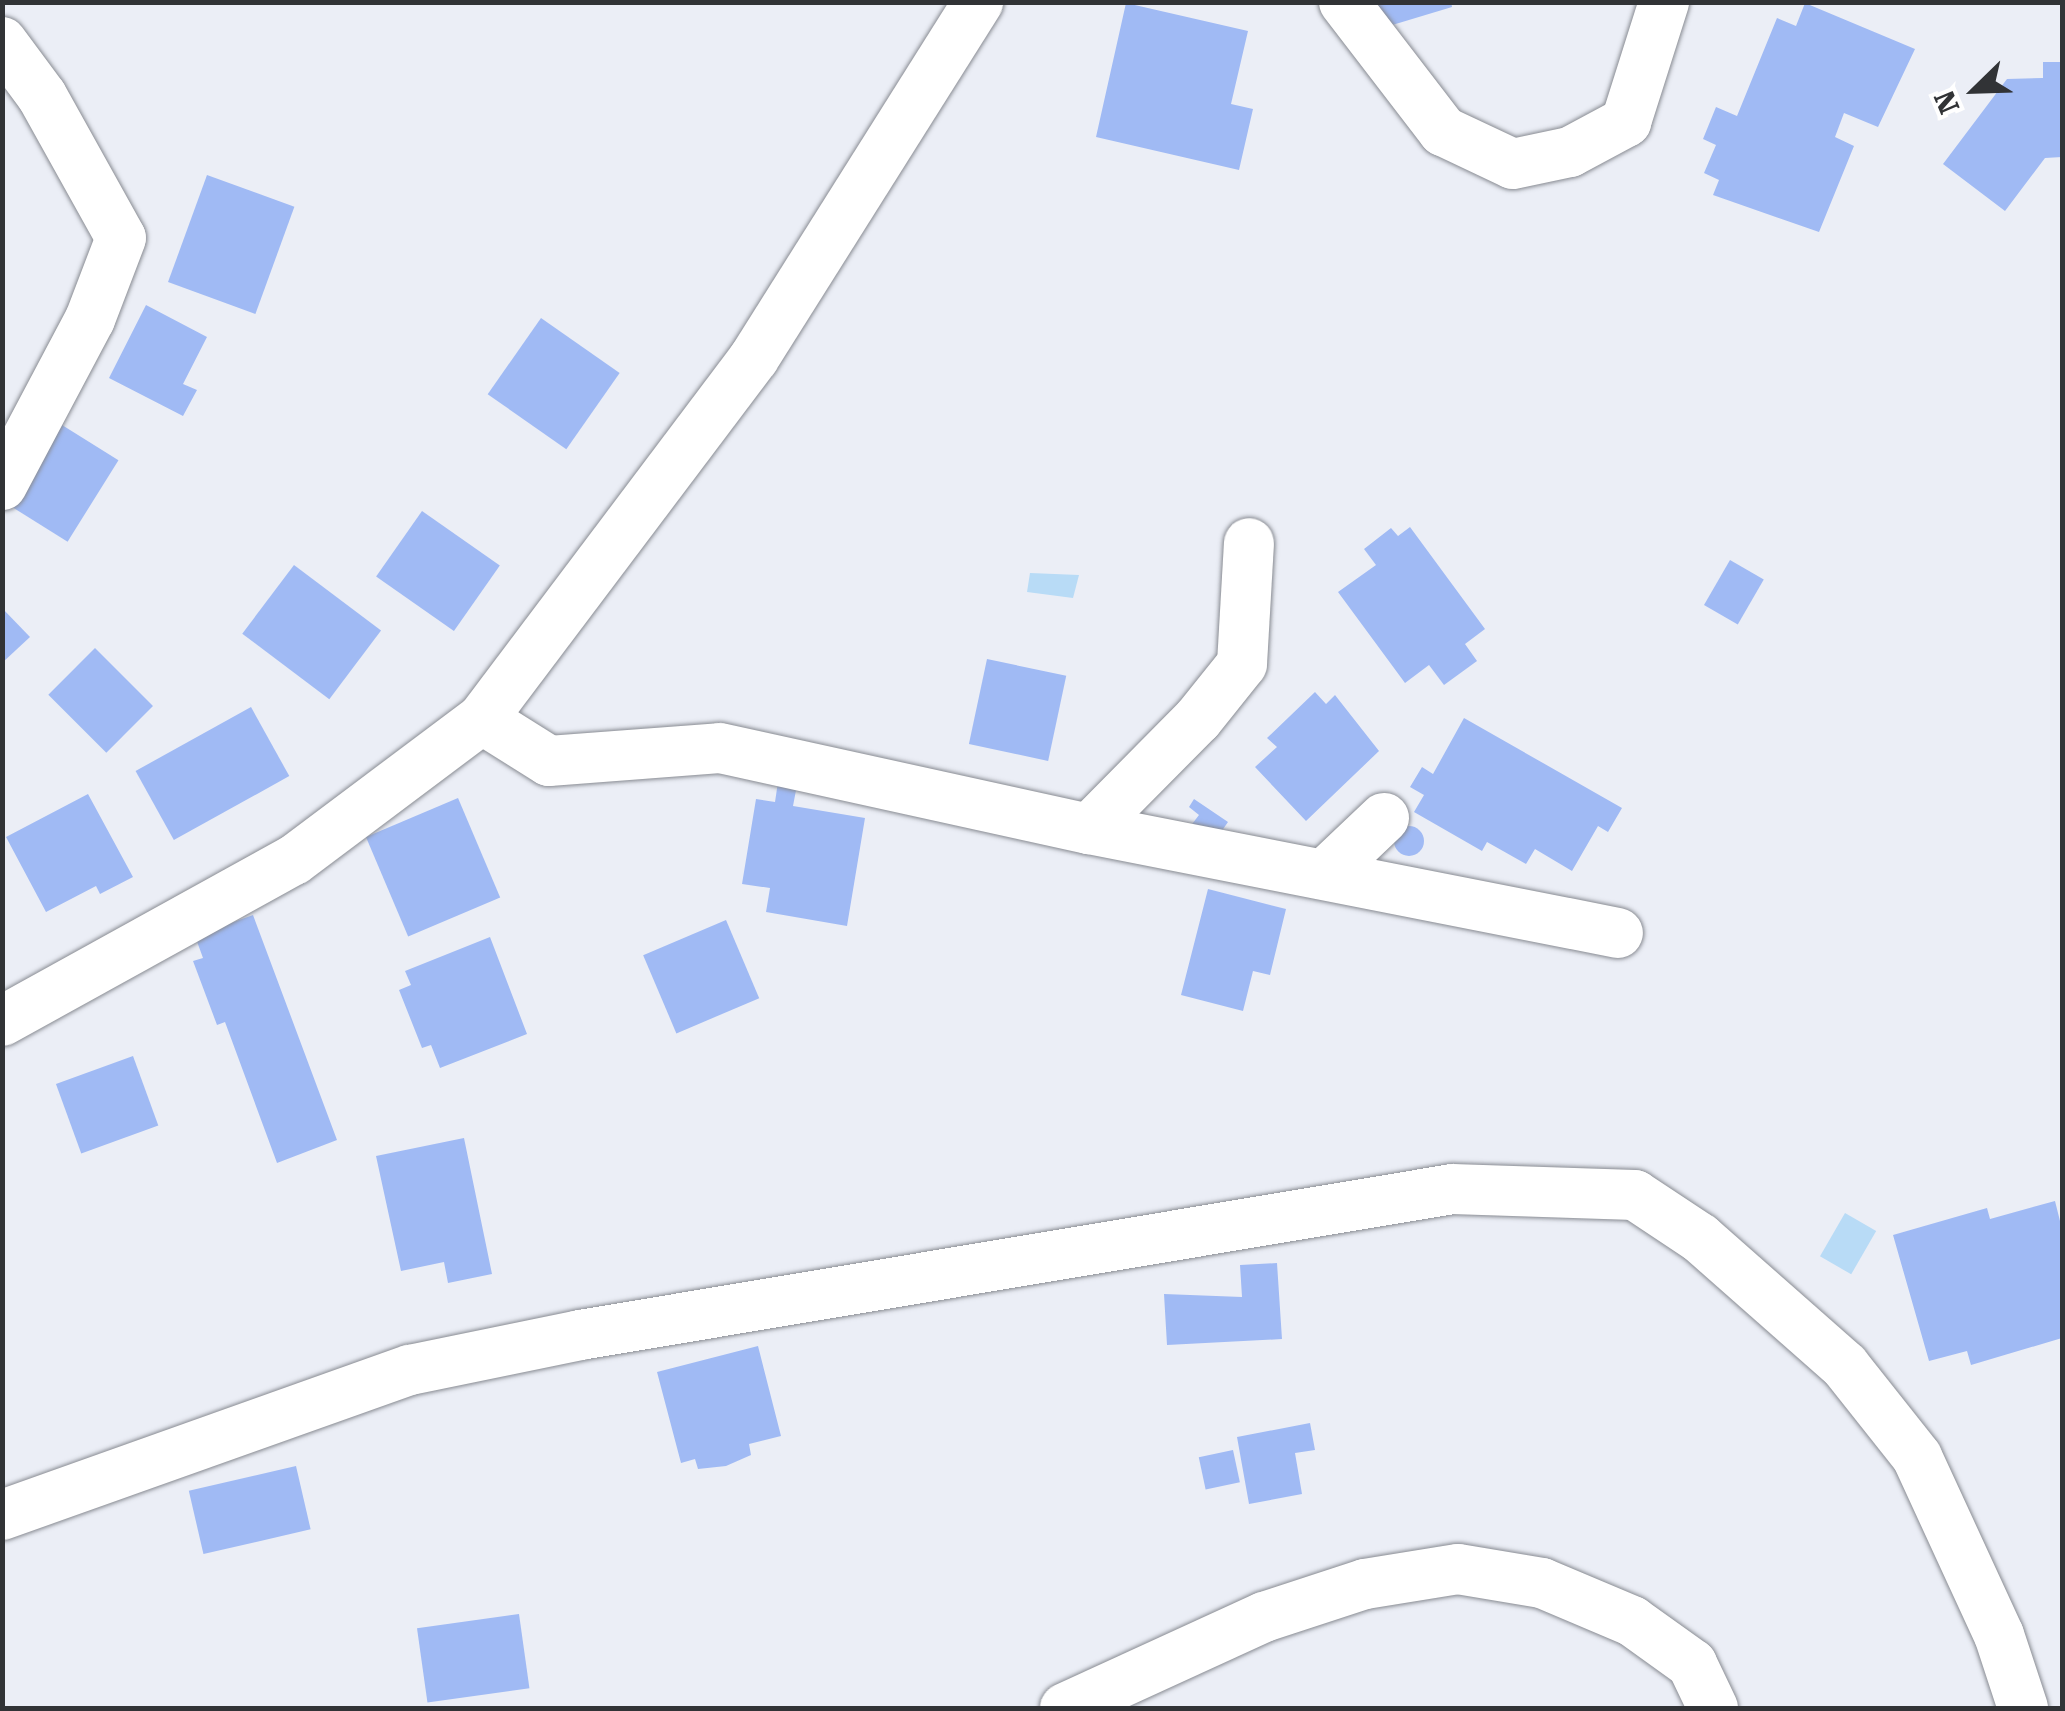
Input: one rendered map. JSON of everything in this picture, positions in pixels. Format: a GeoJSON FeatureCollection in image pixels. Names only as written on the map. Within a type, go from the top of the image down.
{"type":"FeatureCollection","features":[{"type":"Feature","properties":{"kind":"street"},"geometry":{"type":"LineString","coordinates":[[8,1012],[294,860],[482,719],[754,358],[978,2]]}},
{"type":"Feature","properties":{"kind":"street"},"geometry":{"type":"LineString","coordinates":[[1344,2],[1443,130],[1513,164],[1570,152],[1626,122],[1664,2]]}},
{"type":"Feature","properties":{"kind":"street"},"geometry":{"type":"LineString","coordinates":[[2,42],[42,96],[121,238],[90,320],[2,485]]}},
{"type":"Feature","properties":{"kind":"street"},"geometry":{"type":"LineString","coordinates":[[1089,829],[1198,719],[1242,664],[1248,543]]}},
{"type":"Feature","properties":{"kind":"street"},"geometry":{"type":"LineString","coordinates":[[482,719],[549,761],[720,748],[1089,829],[1618,933]]}},
{"type":"Feature","properties":{"kind":"street"},"geometry":{"type":"LineString","coordinates":[[1326,873],[1384,818]]}},
{"type":"Feature","properties":{"kind":"street"},"geometry":{"type":"LineString","coordinates":[[2,1515],[410,1370],[580,1335],[1452,1189],[1634,1195],[1700,1238],[1844,1366],[1917,1458],[1999,1635],[2023,1708]]}},
{"type":"Feature","properties":{"kind":"street"},"geometry":{"type":"LineString","coordinates":[[1065,1708],[1264,1617],[1365,1584],[1458,1570],[1542,1583],[1632,1622],[1692,1664],[1714,1708]]}},
{"type":"Feature","properties":{"kind":"water"},"geometry":{"type":"Polygon","coordinates":[[[1030,573],[1079,575],[1073,598],[1027,592],[1030,573]]]}},
{"type":"Feature","properties":{"kind":"water"},"geometry":{"type":"Polygon","coordinates":[[[1845,1213],[1876,1231],[1851,1274],[1820,1256],[1845,1213]]]}},
{"type":"Feature","properties":{"kind":"building"},"geometry":{"type":"Polygon","coordinates":[[[1370,2],[1451,2],[1452,7],[1379,29],[1370,2]]]}},
{"type":"Feature","properties":{"kind":"building"},"geometry":{"type":"Polygon","coordinates":[[[1126,3],[1248,31],[1231,104],[1253,109],[1239,170],[1096,137],[1126,3]]]}},
{"type":"Feature","properties":{"kind":"building"},"geometry":{"type":"Polygon","coordinates":[[[1805,3],[1915,49],[1878,127],[1844,113],[1835,137],[1854,146],[1819,232],[1713,195],[1719,180],[1704,173],[1716,145],[1703,139],[1716,107],[1737,116],[1777,18],[1796,26],[1805,3]]]}},
{"type":"Feature","properties":{"kind":"building"},"geometry":{"type":"Polygon","coordinates":[[[2043,62],[2062,62],[2062,157],[2045,158],[2005,211],[1943,164],[2007,79],[2043,78],[2043,62]]]}},
{"type":"Feature","properties":{"kind":"building"},"geometry":{"type":"Polygon","coordinates":[[[207,175],[294,207],[255,314],[168,282],[207,175]]]}},
{"type":"Feature","properties":{"kind":"building"},"geometry":{"type":"Polygon","coordinates":[[[146,305],[207,337],[183,384],[197,390],[183,416],[109,378],[146,305]]]}},
{"type":"Feature","properties":{"kind":"building"},"geometry":{"type":"Polygon","coordinates":[[[541,318],[620,373],[566,449],[488,394],[541,318]]]}},
{"type":"Feature","properties":{"kind":"building"},"geometry":{"type":"Polygon","coordinates":[[[54,420],[118,460],[68,542],[3,501],[54,420]]]}},
{"type":"Feature","properties":{"kind":"building"},"geometry":{"type":"Polygon","coordinates":[[[422,511],[500,565],[454,631],[376,577],[422,511]]]}},
{"type":"Feature","properties":{"kind":"building"},"geometry":{"type":"Polygon","coordinates":[[[1410,527],[1485,629],[1465,644],[1477,661],[1444,685],[1429,665],[1405,683],[1338,592],[1376,565],[1364,549],[1391,528],[1398,536],[1410,527]]]}},
{"type":"Feature","properties":{"kind":"building"},"geometry":{"type":"Polygon","coordinates":[[[1730,560],[1764,580],[1738,625],[1704,605],[1730,560]]]}},
{"type":"Feature","properties":{"kind":"building"},"geometry":{"type":"Polygon","coordinates":[[[294,565],[381,631],[329,699],[242,634],[294,565]]]}},
{"type":"Feature","properties":{"kind":"building"},"geometry":{"type":"Polygon","coordinates":[[[2,608],[30,637],[2,663],[2,608]]]}},
{"type":"Feature","properties":{"kind":"building"},"geometry":{"type":"Polygon","coordinates":[[[95,648],[153,706],[106,753],[48,695],[95,648]]]}},
{"type":"Feature","properties":{"kind":"building"},"geometry":{"type":"Polygon","coordinates":[[[987,659],[1066,676],[1048,761],[969,744],[987,659]]]}},
{"type":"Feature","properties":{"kind":"building"},"geometry":{"type":"Polygon","coordinates":[[[1315,692],[1326,704],[1335,695],[1379,751],[1306,821],[1255,767],[1277,747],[1267,738],[1315,692]]]}},
{"type":"Feature","properties":{"kind":"building"},"geometry":{"type":"Polygon","coordinates":[[[251,707],[289,776],[174,840],[136,771],[251,707]]]}},
{"type":"Feature","properties":{"kind":"building"},"geometry":{"type":"Polygon","coordinates":[[[1464,718],[1622,808],[1608,832],[1598,826],[1572,871],[1535,849],[1526,864],[1487,842],[1482,851],[1414,812],[1424,795],[1410,787],[1422,767],[1433,774],[1464,718]]]}},
{"type":"Feature","properties":{"kind":"building"},"geometry":{"type":"Polygon","coordinates":[[[778,782],[797,785],[793,806],[865,818],[847,926],[766,912],[770,888],[742,884],[756,799],[775,802],[778,782]]]}},
{"type":"Feature","properties":{"kind":"building"},"geometry":{"type":"Polygon","coordinates":[[[88,794],[133,877],[100,894],[96,886],[46,912],[6,837],[88,794]]]}},
{"type":"Feature","properties":{"kind":"building"},"geometry":{"type":"Polygon","coordinates":[[[458,798],[500,897],[408,936],[366,837],[458,798]]]}},
{"type":"Feature","properties":{"kind":"building"},"geometry":{"type":"Polygon","coordinates":[[[1194,799],[1228,822],[1212,845],[1189,828],[1199,815],[1189,807],[1194,799]]]}},
{"type":"Feature","properties":{"kind":"building"},"geometry":{"type":"Polygon","coordinates":[[[1409,826],[1420,830],[1424,841],[1420,852],[1409,856],[1398,852],[1394,841],[1398,830],[1409,826]]]}},
{"type":"Feature","properties":{"kind":"building"},"geometry":{"type":"Polygon","coordinates":[[[1208,889],[1286,909],[1270,975],[1253,971],[1243,1011],[1181,995],[1208,889]]]}},
{"type":"Feature","properties":{"kind":"building"},"geometry":{"type":"Polygon","coordinates":[[[253,915],[337,1140],[277,1163],[225,1022],[217,1025],[193,961],[203,958],[195,936],[253,915]]]}},
{"type":"Feature","properties":{"kind":"building"},"geometry":{"type":"Polygon","coordinates":[[[726,920],[759,998],[676,1033],[643,955],[726,920]]]}},
{"type":"Feature","properties":{"kind":"building"},"geometry":{"type":"Polygon","coordinates":[[[490,937],[527,1034],[440,1068],[431,1045],[422,1048],[399,990],[411,985],[405,971],[490,937]]]}},
{"type":"Feature","properties":{"kind":"building"},"geometry":{"type":"Polygon","coordinates":[[[133,1056],[158,1126],[81,1154],[56,1084],[133,1056]]]}},
{"type":"Feature","properties":{"kind":"building"},"geometry":{"type":"Polygon","coordinates":[[[464,1138],[492,1274],[448,1283],[444,1262],[401,1271],[376,1156],[464,1138]]]}},
{"type":"Feature","properties":{"kind":"building"},"geometry":{"type":"Polygon","coordinates":[[[2055,1201],[2062,1229],[2062,1338],[1971,1365],[1967,1351],[1929,1361],[1893,1235],[1987,1208],[1990,1219],[2055,1201]]]}},
{"type":"Feature","properties":{"kind":"building"},"geometry":{"type":"Polygon","coordinates":[[[1277,1263],[1282,1339],[1167,1345],[1164,1294],[1242,1297],[1240,1265],[1277,1263]]]}},
{"type":"Feature","properties":{"kind":"building"},"geometry":{"type":"Polygon","coordinates":[[[758,1346],[781,1436],[749,1444],[751,1455],[726,1466],[698,1469],[695,1459],[681,1463],[657,1372],[758,1346]]]}},
{"type":"Feature","properties":{"kind":"building"},"geometry":{"type":"Polygon","coordinates":[[[1310,1423],[1315,1450],[1295,1453],[1302,1494],[1249,1504],[1237,1437],[1310,1423]]]}},
{"type":"Feature","properties":{"kind":"building"},"geometry":{"type":"Polygon","coordinates":[[[1233,1450],[1240,1482],[1206,1490],[1199,1457],[1233,1450]]]}},
{"type":"Feature","properties":{"kind":"building"},"geometry":{"type":"Polygon","coordinates":[[[296,1466],[311,1529],[203,1554],[189,1491],[296,1466]]]}},
{"type":"Feature","properties":{"kind":"building"},"geometry":{"type":"Polygon","coordinates":[[[519,1614],[529,1688],[427,1703],[417,1628],[519,1614]]]}}]}
